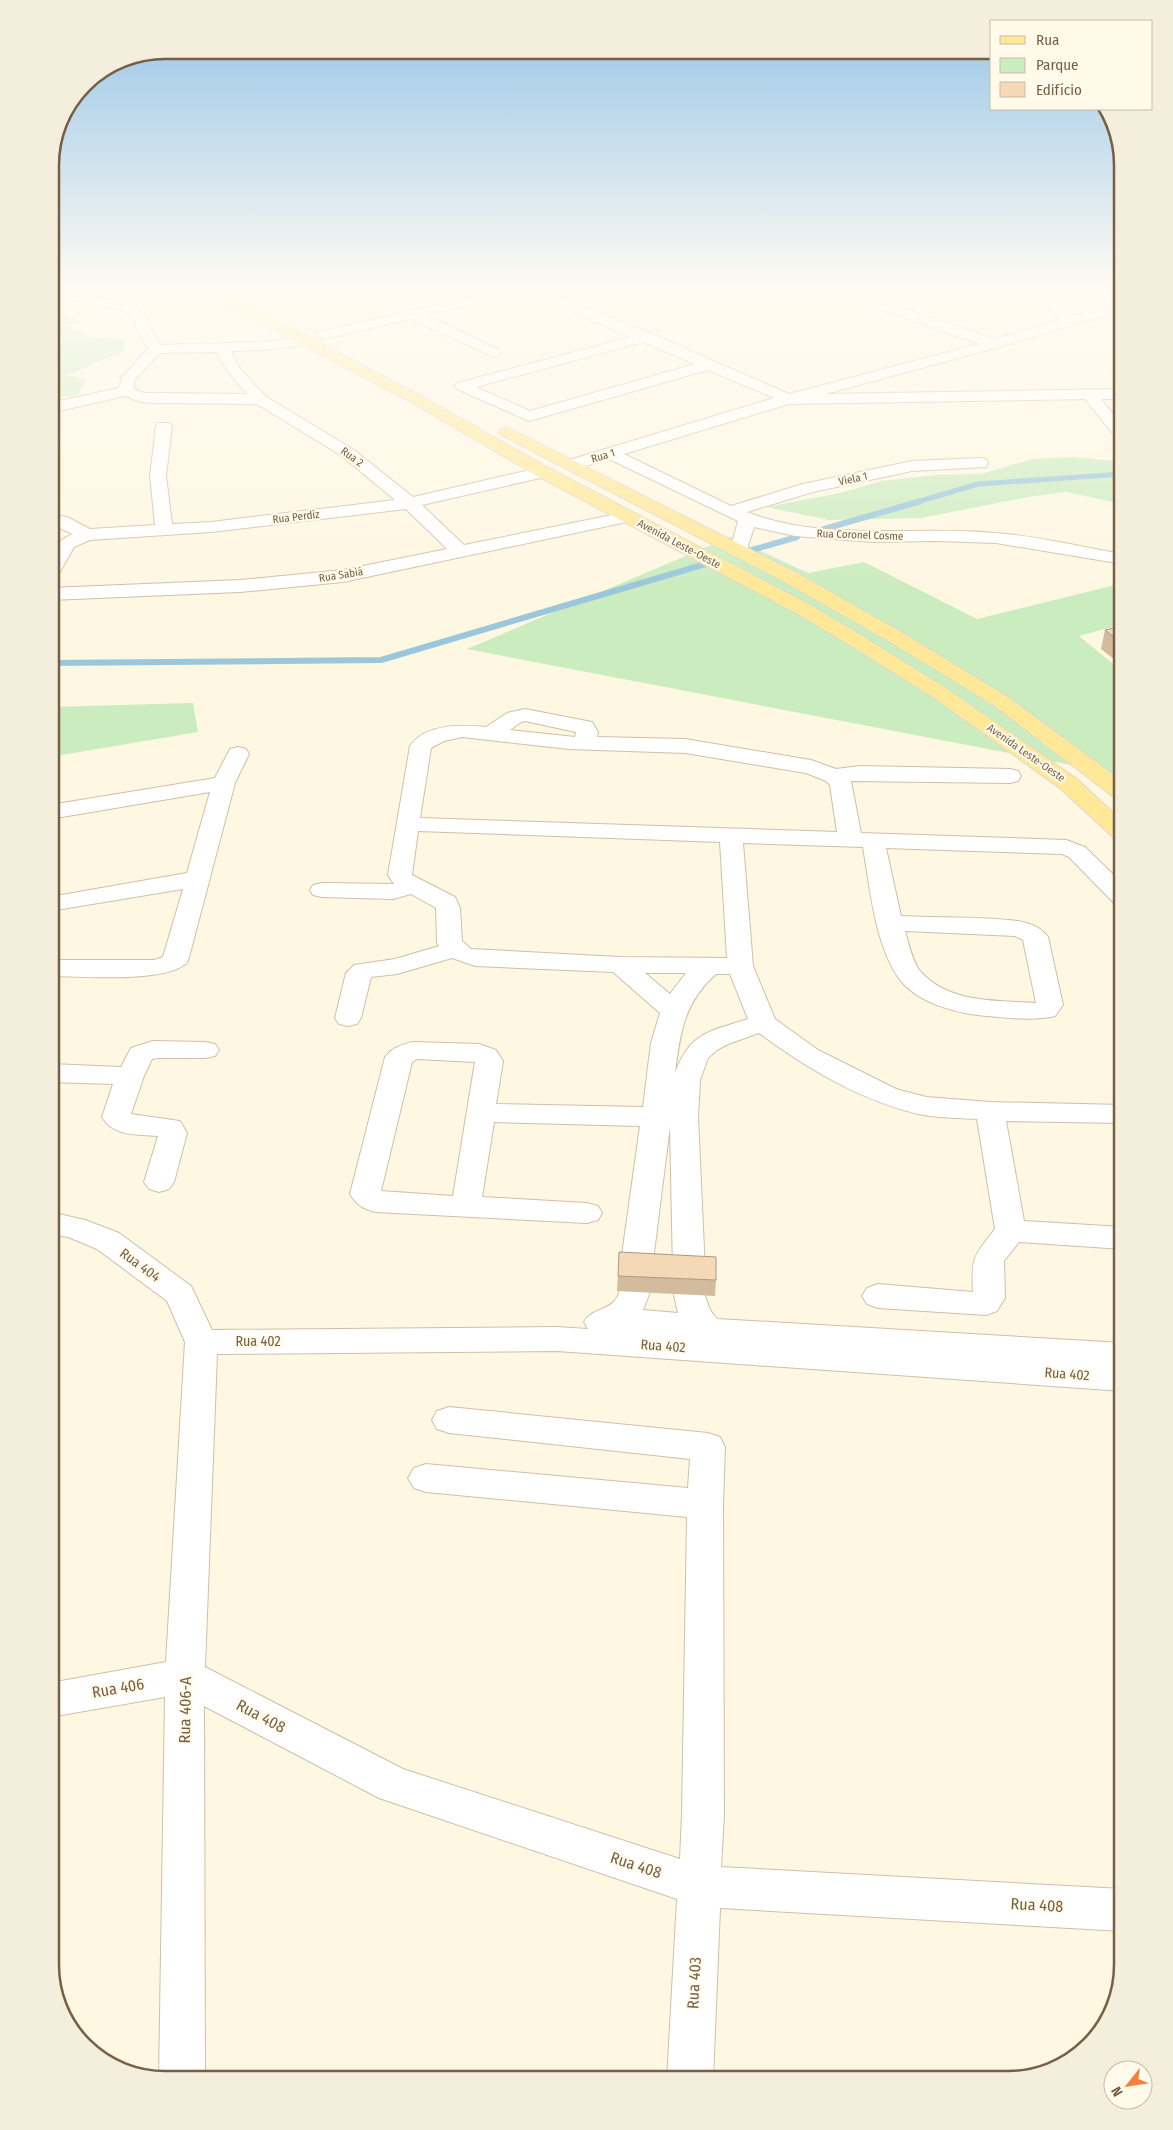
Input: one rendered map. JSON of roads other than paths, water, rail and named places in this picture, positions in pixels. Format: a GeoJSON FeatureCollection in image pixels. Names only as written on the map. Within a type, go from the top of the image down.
{"type":"FeatureCollection","features":[{"type":"Feature","properties":{"kind":"main road","name":"Avenida Leste-Oeste"},"geometry":{"type":"LineString","coordinates":[[404,391],[543,472],[803,609],[895,665],[940,693],[1069,784],[1114,826]]}},
{"type":"Feature","properties":{"kind":"main road","name":"Avenida Leste-Oeste"},"geometry":{"type":"LineString","coordinates":[[424,391],[524,440],[739,551],[899,639],[1002,702],[1114,786]]}},
{"type":"Feature","properties":{"kind":"main road"},"geometry":{"type":"LineString","coordinates":[[499,448],[524,440]]}},
{"type":"Feature","properties":{"kind":"main road"},"geometry":{"type":"LineString","coordinates":[[867,648],[882,646],[899,639]]}},
{"type":"Feature","properties":{"kind":"main road"},"geometry":{"type":"LineString","coordinates":[[895,665],[896,658],[903,656],[929,657]]}},
{"type":"Feature","properties":{"kind":"street"},"geometry":{"type":"LineString","coordinates":[[59,406],[124,391]]}},
{"type":"Feature","properties":{"kind":"street"},"geometry":{"type":"LineString","coordinates":[[127,391],[141,397],[154,398],[260,400]]}},
{"type":"Feature","properties":{"kind":"street","name":"Rua 2"},"geometry":{"type":"LineString","coordinates":[[253,391],[260,400],[348,453],[410,503],[460,553]]}},
{"type":"Feature","properties":{"kind":"street"},"geometry":{"type":"LineString","coordinates":[[474,391],[529,416],[616,391]]}},
{"type":"Feature","properties":{"kind":"street"},"geometry":{"type":"LineString","coordinates":[[770,391],[788,399],[1114,394]]}},
{"type":"Feature","properties":{"kind":"street","name":"Rua 1"},"geometry":{"type":"LineString","coordinates":[[572,465],[816,391]]}},
{"type":"Feature","properties":{"kind":"street"},"geometry":{"type":"LineString","coordinates":[[1090,395],[1114,425]]}},
{"type":"Feature","properties":{"kind":"street"},"geometry":{"type":"LineString","coordinates":[[164,426],[158,476],[164,529]]}},
{"type":"Feature","properties":{"kind":"street","name":"Rua Coronel Cosme"},"geometry":{"type":"LineString","coordinates":[[611,454],[730,512],[748,519],[795,531],[827,535],[873,537],[936,536],[996,538],[1114,558]]}},
{"type":"Feature","properties":{"kind":"street","name":"Viela 1"},"geometry":{"type":"LineString","coordinates":[[730,512],[809,488],[912,466],[980,462]]}},
{"type":"Feature","properties":{"kind":"street","name":"Rua Perdiz"},"geometry":{"type":"LineString","coordinates":[[87,534],[212,527],[410,503],[543,472]]}},
{"type":"Feature","properties":{"kind":"street","name":"Rua Sabiá"},"geometry":{"type":"LineString","coordinates":[[59,594],[240,586],[343,576],[460,553],[627,516]]}},
{"type":"Feature","properties":{"kind":"street"},"geometry":{"type":"LineString","coordinates":[[739,551],[748,519]]}},
{"type":"Feature","properties":{"kind":"street"},"geometry":{"type":"LineString","coordinates":[[59,520],[87,534]]}},
{"type":"Feature","properties":{"kind":"street"},"geometry":{"type":"LineString","coordinates":[[59,557],[67,543],[87,534]]}},
{"type":"Feature","properties":{"kind":"street"},"geometry":{"type":"LineString","coordinates":[[1078,552],[1114,570]]}},
{"type":"Feature","properties":{"kind":"street"},"geometry":{"type":"LineString","coordinates":[[740,966],[620,965],[475,958],[455,950],[450,942],[446,902],[404,881],[400,875],[407,824],[422,746],[427,741],[438,736],[462,731],[585,743],[684,746],[811,767],[834,776],[841,783],[862,839],[904,968],[915,980],[951,1001],[970,1006],[1038,1011],[1046,1010],[1050,1005],[1035,937],[1029,933],[1018,929],[890,923]]}},
{"type":"Feature","properties":{"kind":"street"},"geometry":{"type":"LineString","coordinates":[[59,968],[154,968],[165,966],[175,961],[224,783],[238,754]]}},
{"type":"Feature","properties":{"kind":"street"},"geometry":{"type":"LineString","coordinates":[[834,776],[860,773],[1010,776]]}},
{"type":"Feature","properties":{"kind":"street"},"geometry":{"type":"LineString","coordinates":[[59,810],[224,783]]}},
{"type":"Feature","properties":{"kind":"street"},"geometry":{"type":"LineString","coordinates":[[407,824],[1066,847],[1078,852],[1114,890]]}},
{"type":"Feature","properties":{"kind":"street"},"geometry":{"type":"LineString","coordinates":[[731,835],[740,966],[763,1024],[808,1056],[886,1094],[925,1106],[990,1111],[1114,1114]]}},
{"type":"Feature","properties":{"kind":"street"},"geometry":{"type":"LineString","coordinates":[[59,902],[197,879]]}},
{"type":"Feature","properties":{"kind":"street"},"geometry":{"type":"LineString","coordinates":[[322,890],[393,892],[414,886]]}},
{"type":"Feature","properties":{"kind":"street"},"geometry":{"type":"LineString","coordinates":[[348,1018],[359,973],[363,970],[397,966],[455,950]]}},
{"type":"Feature","properties":{"kind":"street"},"geometry":{"type":"LineString","coordinates":[[620,965],[673,1010]]}},
{"type":"Feature","properties":{"kind":"street"},"geometry":{"type":"LineString","coordinates":[[710,965],[687,986],[673,1010],[665,1043],[669,1117],[690,1283],[696,1318],[705,1327],[712,1331],[1114,1354]]}},
{"type":"Feature","properties":{"kind":"street"},"geometry":{"type":"LineString","coordinates":[[557,1339],[607,1319],[628,1308],[634,1301],[635,1281],[669,1117],[696,1054],[718,1038],[763,1024]]}},
{"type":"Feature","properties":{"kind":"street"},"geometry":{"type":"LineString","coordinates":[[159,1182],[173,1133],[170,1128],[126,1124],[116,1116],[140,1054],[153,1049],[205,1050]]}},
{"type":"Feature","properties":{"kind":"street"},"geometry":{"type":"LineString","coordinates":[[466,1207],[489,1061],[486,1056],[479,1053],[413,1050],[403,1053],[399,1057],[365,1194],[375,1202],[466,1207],[587,1213]]}},
{"type":"Feature","properties":{"kind":"street"},"geometry":{"type":"LineString","coordinates":[[59,1073],[130,1076]]}},
{"type":"Feature","properties":{"kind":"street"},"geometry":{"type":"LineString","coordinates":[[878,1296],[979,1304],[986,1303],[990,1298],[987,1266],[989,1258],[1011,1231],[990,1111]]}},
{"type":"Feature","properties":{"kind":"street"},"geometry":{"type":"LineString","coordinates":[[481,1113],[669,1117]]}},
{"type":"Feature","properties":{"kind":"street","name":"Rua 404"},"geometry":{"type":"LineString","coordinates":[[59,1225],[74,1228],[108,1241],[180,1294],[201,1342]]}},
{"type":"Feature","properties":{"kind":"street"},"geometry":{"type":"LineString","coordinates":[[1011,1231],[1114,1237]]}},
{"type":"Feature","properties":{"kind":"street"},"geometry":{"type":"LineString","coordinates":[[607,1319],[705,1327]]}},
{"type":"Feature","properties":{"kind":"street","name":"Rua 402"},"geometry":{"type":"LineString","coordinates":[[201,1342],[557,1339],[1114,1377]]}},
{"type":"Feature","properties":{"kind":"street","name":"Rua 406-A"},"geometry":{"type":"LineString","coordinates":[[182,2071],[185,1676],[201,1342]]}},
{"type":"Feature","properties":{"kind":"street","name":"Rua 403"},"geometry":{"type":"LineString","coordinates":[[449,1420],[708,1447],[705,1504],[702,1814],[690,2071]]}},
{"type":"Feature","properties":{"kind":"street"},"geometry":{"type":"LineString","coordinates":[[426,1478],[705,1504]]}},
{"type":"Feature","properties":{"kind":"street","name":"Rua 406"},"geometry":{"type":"LineString","coordinates":[[59,1698],[185,1676]]}},
{"type":"Feature","properties":{"kind":"street","name":"Rua 408"},"geometry":{"type":"LineString","coordinates":[[185,1676],[393,1785],[699,1886],[1114,1909]]}},
{"type":"Feature","properties":{"kind":"waterway"},"geometry":{"type":"LineString","coordinates":[[917,502],[978,484],[1114,475]]}},
{"type":"Feature","properties":{"kind":"waterway"},"geometry":{"type":"LineString","coordinates":[[824,529],[921,501]]}},
{"type":"Feature","properties":{"kind":"waterway"},"geometry":{"type":"LineString","coordinates":[[752,550],[797,537]]}},
{"type":"Feature","properties":{"kind":"waterway"},"geometry":{"type":"LineString","coordinates":[[59,663],[381,660],[709,563]]}}]}
